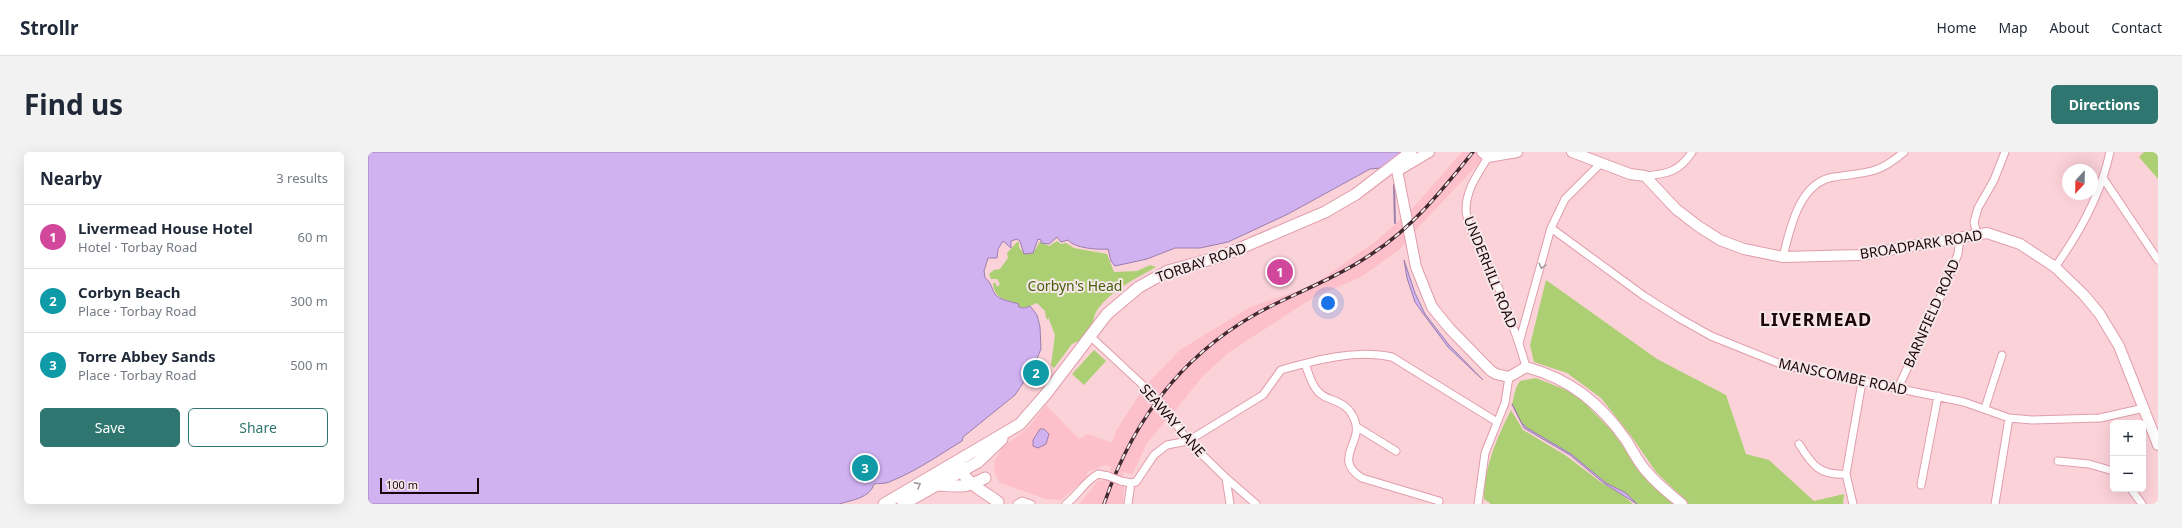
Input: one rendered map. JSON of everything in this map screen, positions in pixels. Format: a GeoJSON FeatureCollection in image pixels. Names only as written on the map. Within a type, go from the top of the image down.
{"type":"FeatureCollection","features":[{"type":"Feature","properties":{"kind":"main road","name":"TORBAY ROAD"},"geometry":{"type":"LineString","coordinates":[[903,504],[978,462],[1009,431],[1026,418],[1090,336],[1118,304],[1153,278],[1176,268],[1222,256],[1302,224],[1356,194],[1396,168],[1411,152]]}},
{"type":"Feature","properties":{"kind":"main road","name":"TORBAY ROAD"},"geometry":{"type":"LineString","coordinates":[[884,504],[1009,431]]}},
{"type":"Feature","properties":{"kind":"main road"},"geometry":{"type":"LineString","coordinates":[[958,460],[967,463],[978,462],[998,503]]}},
{"type":"Feature","properties":{"kind":"main road"},"geometry":{"type":"LineString","coordinates":[[958,460],[961,472],[973,486]]}},
{"type":"Feature","properties":{"kind":"main road"},"geometry":{"type":"LineString","coordinates":[[973,486],[986,478]]}},
{"type":"Feature","properties":{"kind":"main road"},"geometry":{"type":"LineString","coordinates":[[936,486],[973,486],[982,490],[998,503]]}},
{"type":"Feature","properties":{"kind":"street"},"geometry":{"type":"LineString","coordinates":[[1429,152],[1396,168],[1416,267],[1432,307],[1450,330],[1491,371],[1496,374],[1509,377],[1526,367],[1565,381],[1595,404],[1625,440],[1646,472],[1662,489],[1682,504]]}},
{"type":"Feature","properties":{"kind":"street"},"geometry":{"type":"LineString","coordinates":[[1484,154],[1517,152]]}},
{"type":"Feature","properties":{"kind":"street"},"geometry":{"type":"LineString","coordinates":[[1572,152],[1600,164],[1630,174],[1645,176],[1665,174],[1680,167],[1692,152]]}},
{"type":"Feature","properties":{"kind":"street"},"geometry":{"type":"LineString","coordinates":[[1783,257],[1795,214],[1809,190],[1833,177],[1876,171],[1889,165],[1904,152]]}},
{"type":"Feature","properties":{"kind":"street"},"geometry":{"type":"LineString","coordinates":[[1977,234],[1974,222],[1978,208],[1994,180],[2005,152]]}},
{"type":"Feature","properties":{"kind":"street"},"geometry":{"type":"LineString","coordinates":[[2055,267],[2081,226],[2103,178],[2110,152]]}},
{"type":"Feature","properties":{"kind":"street","name":"UNDERHILL ROAD"},"geometry":{"type":"LineString","coordinates":[[1484,154],[1470,188],[1466,212],[1519,344],[1526,367]]}},
{"type":"Feature","properties":{"kind":"street"},"geometry":{"type":"LineString","coordinates":[[1519,344],[1551,228],[1565,199],[1600,164]]}},
{"type":"Feature","properties":{"kind":"street","name":"BROADPARK ROAD"},"geometry":{"type":"LineString","coordinates":[[1645,176],[1676,208],[1698,226],[1720,240],[1744,249],[1783,257],[1860,255],[1988,233],[1998,235],[2020,244],[2055,267],[2084,295],[2110,330],[2125,360],[2158,445]]}},
{"type":"Feature","properties":{"kind":"street"},"geometry":{"type":"LineString","coordinates":[[2103,178],[2158,260]]}},
{"type":"Feature","properties":{"kind":"street","name":"MANSCOMBE ROAD"},"geometry":{"type":"LineString","coordinates":[[1551,228],[1644,296],[1711,336],[1783,364],[1862,382],[1938,396],[1985,408],[2009,418],[2032,420],[2100,418],[2144,408]]}},
{"type":"Feature","properties":{"kind":"street","name":"BARNFIELD ROAD"},"geometry":{"type":"LineString","coordinates":[[1898,388],[1944,289],[1958,254],[1960,237]]}},
{"type":"Feature","properties":{"kind":"street","name":"SEAWAY LANE"},"geometry":{"type":"LineString","coordinates":[[1090,336],[1147,389],[1165,408],[1188,441],[1226,478],[1256,504]]}},
{"type":"Feature","properties":{"kind":"street"},"geometry":{"type":"LineString","coordinates":[[1066,504],[1098,474],[1131,484],[1136,482],[1154,455],[1167,445],[1188,441],[1263,395],[1281,370],[1340,357],[1374,353],[1392,357],[1497,422]]}},
{"type":"Feature","properties":{"kind":"street"},"geometry":{"type":"LineString","coordinates":[[1985,408],[2002,355]]}},
{"type":"Feature","properties":{"kind":"street"},"geometry":{"type":"LineString","coordinates":[[1305,364],[1316,390],[1348,408],[1357,427],[1396,451]]}},
{"type":"Feature","properties":{"kind":"street"},"geometry":{"type":"LineString","coordinates":[[1478,504],[1485,453],[1505,403],[1509,377]]}},
{"type":"Feature","properties":{"kind":"street"},"geometry":{"type":"LineString","coordinates":[[1853,504],[1846,474],[1862,382]]}},
{"type":"Feature","properties":{"kind":"street"},"geometry":{"type":"LineString","coordinates":[[1921,485],[1938,396]]}},
{"type":"Feature","properties":{"kind":"street"},"geometry":{"type":"LineString","coordinates":[[1995,504],[2009,418]]}},
{"type":"Feature","properties":{"kind":"street"},"geometry":{"type":"LineString","coordinates":[[1357,427],[1348,456],[1348,463],[1353,473],[1362,478],[1439,501]]}},
{"type":"Feature","properties":{"kind":"street"},"geometry":{"type":"LineString","coordinates":[[1377,448],[1382,442]]}},
{"type":"Feature","properties":{"kind":"street"},"geometry":{"type":"LineString","coordinates":[[1799,444],[1810,462],[1822,472],[1846,474]]}},
{"type":"Feature","properties":{"kind":"street"},"geometry":{"type":"LineString","coordinates":[[2058,461],[2090,464],[2110,469]]}},
{"type":"Feature","properties":{"kind":"street"},"geometry":{"type":"LineString","coordinates":[[1226,478],[1229,504]]}},
{"type":"Feature","properties":{"kind":"street"},"geometry":{"type":"LineString","coordinates":[[1128,504],[1131,484]]}},
{"type":"Feature","properties":{"kind":"street"},"geometry":{"type":"LineString","coordinates":[[2133,492],[2142,504]]}},
{"type":"Feature","properties":{"kind":"street"},"geometry":{"type":"LineString","coordinates":[[1017,504],[1022,501],[1031,504]]}},
{"type":"Feature","properties":{"kind":"shaded area"},"geometry":{"type":"Polygon","coordinates":[[[368,152],[1402,152],[1381,168],[1370,169],[1288,214],[1228,242],[1200,248],[1175,248],[1147,259],[1115,266],[1111,261],[1108,249],[1080,247],[1068,240],[1061,242],[1057,237],[1049,244],[1041,243],[1041,240],[1038,239],[1033,253],[1024,254],[1020,241],[1017,239],[1011,241],[1011,248],[1003,241],[998,249],[997,258],[988,258],[984,271],[985,278],[997,296],[1019,304],[1018,306],[1021,308],[1030,306],[1037,315],[1040,327],[1041,349],[1033,368],[1015,395],[963,437],[962,441],[927,463],[899,478],[887,483],[874,484],[869,492],[855,500],[839,504],[368,504],[368,152]]]}},
{"type":"Feature","properties":{"kind":"shaded area"},"geometry":{"type":"Polygon","coordinates":[[[1462,152],[1483,152],[1481,154],[1482,160],[1415,231],[1411,210],[1462,152]]]}},
{"type":"Feature","properties":{"kind":"shaded area"},"geometry":{"type":"Polygon","coordinates":[[[1401,219],[1407,241],[1400,249],[1361,277],[1314,297],[1228,353],[1202,377],[1174,412],[1166,404],[1161,410],[1168,418],[1147,443],[1132,475],[1124,472],[1120,485],[1124,487],[1123,504],[1079,504],[1098,481],[1107,480],[1111,467],[1105,465],[1088,472],[1084,480],[1061,500],[1046,499],[1000,483],[995,474],[994,461],[1003,447],[1028,428],[1046,405],[1079,439],[1088,434],[1112,443],[1116,431],[1143,389],[1147,393],[1152,388],[1148,383],[1180,350],[1250,307],[1310,287],[1375,242],[1401,219]]]}},
{"type":"Feature","properties":{"kind":"shaded area"},"geometry":{"type":"Polygon","coordinates":[[[1404,260],[1415,293],[1425,314],[1449,345],[1483,380],[1448,347],[1415,302],[1407,278],[1404,260]]]}},
{"type":"Feature","properties":{"kind":"shaded area"},"geometry":{"type":"Polygon","coordinates":[[[1521,422],[1527,428],[1571,454],[1606,483],[1626,493],[1637,504],[1605,484],[1570,455],[1524,428],[1521,422]]]}},
{"type":"Feature","properties":{"kind":"shaded area"},"geometry":{"type":"Polygon","coordinates":[[[1040,429],[1044,429],[1049,434],[1046,444],[1038,448],[1033,446],[1033,440],[1040,429]]]}},
{"type":"Feature","properties":{"kind":"green space"},"geometry":{"type":"Polygon","coordinates":[[[2144,152],[2158,152],[2158,179],[2139,157],[2144,152]]]}},
{"type":"Feature","properties":{"kind":"green space","name":"Corbyn's Head"},"geometry":{"type":"Polygon","coordinates":[[[1057,241],[1061,244],[1066,243],[1074,248],[1107,254],[1114,272],[1137,271],[1150,265],[1156,267],[1116,291],[1108,298],[1096,312],[1090,336],[1072,344],[1054,368],[1051,365],[1055,335],[1048,317],[1048,320],[1046,318],[1045,311],[1037,303],[1027,307],[1020,307],[1017,306],[1019,304],[1002,298],[996,293],[993,284],[995,282],[997,287],[1000,284],[997,279],[991,279],[989,274],[994,270],[1000,269],[1008,258],[1007,253],[1017,242],[1019,242],[1019,247],[1024,254],[1030,254],[1033,253],[1040,242],[1049,246],[1057,241]]]}},
{"type":"Feature","properties":{"kind":"green space"},"geometry":{"type":"Polygon","coordinates":[[[1546,280],[1657,359],[1726,395],[1746,454],[1769,460],[1814,501],[1844,494],[1843,504],[1689,504],[1656,472],[1632,437],[1601,398],[1567,373],[1534,362],[1530,345],[1546,280]]]}},
{"type":"Feature","properties":{"kind":"green space"},"geometry":{"type":"Polygon","coordinates":[[[1094,350],[1106,361],[1084,385],[1072,374],[1094,350]]]}},
{"type":"Feature","properties":{"kind":"green space"},"geometry":{"type":"Polygon","coordinates":[[[1536,378],[1566,390],[1580,398],[1613,432],[1641,472],[1675,504],[1637,504],[1626,493],[1606,483],[1571,454],[1527,428],[1521,422],[1512,404],[1516,388],[1520,381],[1536,378]]]}},
{"type":"Feature","properties":{"kind":"green space"},"geometry":{"type":"Polygon","coordinates":[[[1511,410],[1523,430],[1565,455],[1633,504],[1491,504],[1484,499],[1486,476],[1492,453],[1511,410]]]}},
{"type":"Feature","properties":{"kind":"waterway"},"geometry":{"type":"LineString","coordinates":[[1394,185],[1395,223]]}},
{"type":"Feature","properties":{"kind":"railway"},"geometry":{"type":"LineString","coordinates":[[1104,504],[1116,472],[1131,442],[1148,414],[1167,388],[1189,364],[1214,342],[1241,323],[1271,306],[1361,261],[1388,243],[1427,207],[1473,152]]}},
{"type":"Feature","properties":{"kind":"place","name":"Livermead House Hotel"},"geometry":{"type":"Point","coordinates":[1280,272]}},
{"type":"Feature","properties":{"kind":"place","name":"Corbyn Beach"},"geometry":{"type":"Point","coordinates":[1036,373]}},
{"type":"Feature","properties":{"kind":"place","name":"Torre Abbey Sands"},"geometry":{"type":"Point","coordinates":[865,468]}},
{"type":"Feature","properties":{"kind":"district","name":"LIVERMEAD"},"geometry":{"type":"Point","coordinates":[1816,319]}}]}
